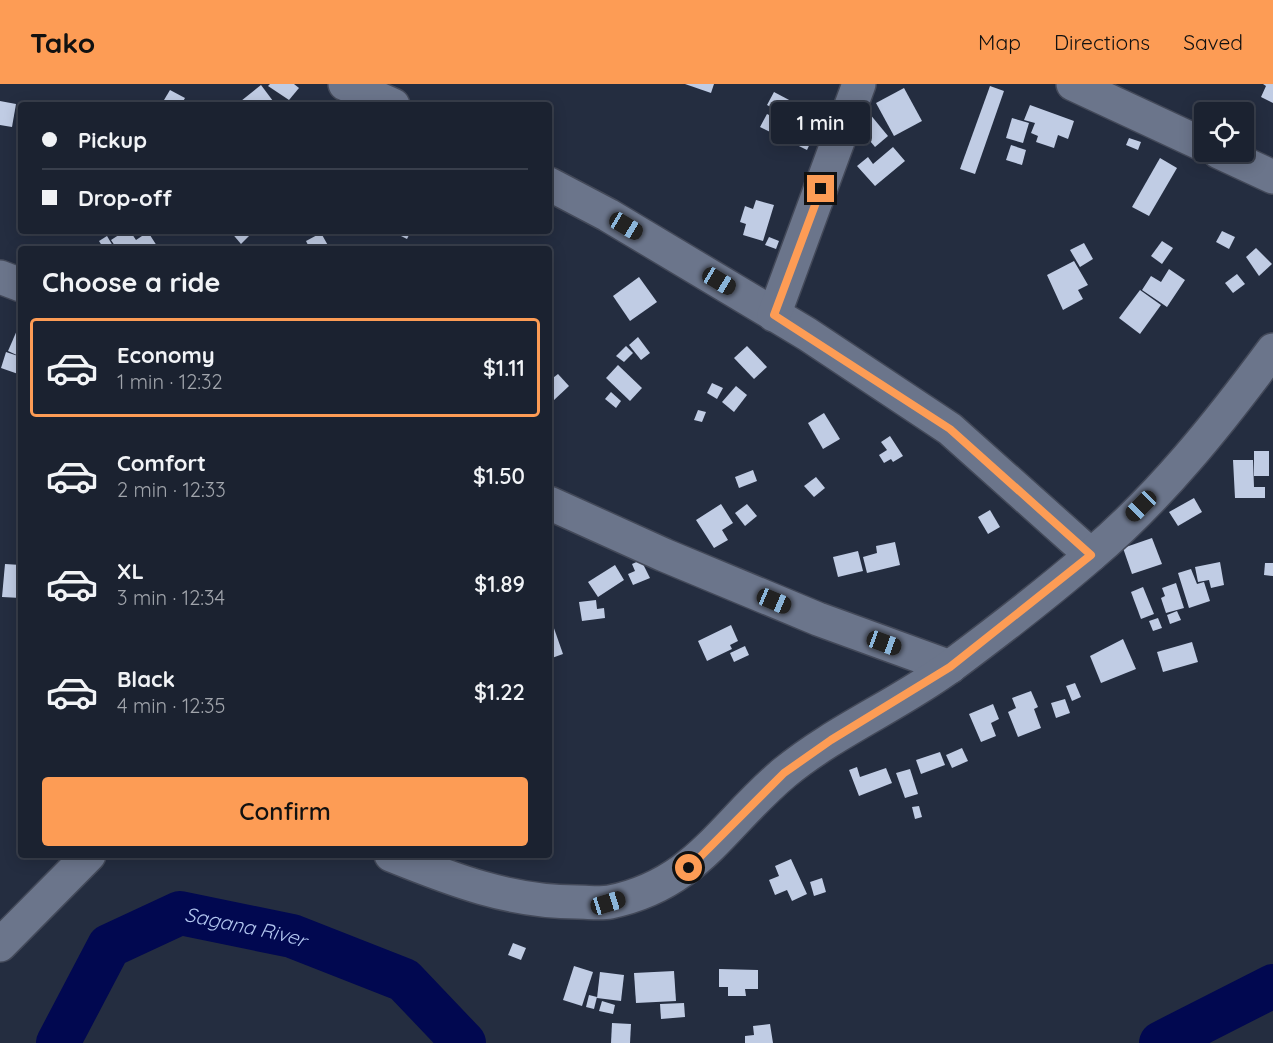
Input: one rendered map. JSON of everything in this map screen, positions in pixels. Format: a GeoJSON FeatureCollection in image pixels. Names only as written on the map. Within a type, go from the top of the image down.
{"type":"FeatureCollection","features":[{"type":"Feature","properties":{"kind":"street"},"geometry":{"type":"LineString","coordinates":[[345,84],[386,102]]}},
{"type":"Feature","properties":{"kind":"street"},"geometry":{"type":"LineString","coordinates":[[774,315],[859,84]]}},
{"type":"Feature","properties":{"kind":"street"},"geometry":{"type":"LineString","coordinates":[[1073,84],[1194,140]]}},
{"type":"Feature","properties":{"kind":"street"},"geometry":{"type":"LineString","coordinates":[[1241,162],[1273,177]]}},
{"type":"Feature","properties":{"kind":"street"},"geometry":{"type":"LineString","coordinates":[[552,186],[608,215],[774,315],[950,429],[1091,555]]}},
{"type":"Feature","properties":{"kind":"street"},"geometry":{"type":"LineString","coordinates":[[0,277],[18,284]]}},
{"type":"Feature","properties":{"kind":"street"},"geometry":{"type":"LineString","coordinates":[[399,858],[454,880],[498,894],[541,902],[608,903],[656,888],[689,868],[784,773],[831,740],[950,667],[1091,555],[1158,489],[1226,415],[1273,350]]}},
{"type":"Feature","properties":{"kind":"street"},"geometry":{"type":"LineString","coordinates":[[552,504],[664,555],[818,619],[950,667]]}},
{"type":"Feature","properties":{"kind":"street"},"geometry":{"type":"LineString","coordinates":[[0,945],[86,858]]}},
{"type":"Feature","properties":{"kind":"building"},"geometry":{"type":"Polygon","coordinates":[[[270,84],[294,84],[299,88],[289,100],[268,86],[270,84]]]}},
{"type":"Feature","properties":{"kind":"building"},"geometry":{"type":"Polygon","coordinates":[[[685,84],[714,84],[711,93],[685,84]]]}},
{"type":"Feature","properties":{"kind":"building"},"geometry":{"type":"Polygon","coordinates":[[[1263,84],[1273,84],[1273,103],[1261,97],[1266,86],[1263,84]]]}},
{"type":"Feature","properties":{"kind":"building"},"geometry":{"type":"Polygon","coordinates":[[[261,85],[274,102],[240,102],[261,85]]]}},
{"type":"Feature","properties":{"kind":"building"},"geometry":{"type":"Polygon","coordinates":[[[990,86],[1004,91],[975,174],[960,169],[990,86]]]}},
{"type":"Feature","properties":{"kind":"building"},"geometry":{"type":"Polygon","coordinates":[[[904,88],[922,121],[894,136],[876,103],[904,88]]]}},
{"type":"Feature","properties":{"kind":"building"},"geometry":{"type":"Polygon","coordinates":[[[170,90],[185,98],[183,102],[163,102],[170,90]]]}},
{"type":"Feature","properties":{"kind":"building"},"geometry":{"type":"Polygon","coordinates":[[[774,92],[829,121],[822,134],[767,105],[774,92]]]}},
{"type":"Feature","properties":{"kind":"building"},"geometry":{"type":"Polygon","coordinates":[[[0,101],[16,104],[12,127],[0,125],[0,101]]]}},
{"type":"Feature","properties":{"kind":"building"},"geometry":{"type":"Polygon","coordinates":[[[1030,105],[1074,121],[1068,139],[1058,135],[1054,148],[1036,142],[1038,136],[1031,133],[1035,123],[1024,120],[1030,105]]]}},
{"type":"Feature","properties":{"kind":"building"},"geometry":{"type":"Polygon","coordinates":[[[869,113],[888,136],[875,147],[856,124],[869,113]]]}},
{"type":"Feature","properties":{"kind":"building"},"geometry":{"type":"Polygon","coordinates":[[[767,114],[813,137],[807,150],[760,127],[767,114]]]}},
{"type":"Feature","properties":{"kind":"building"},"geometry":{"type":"Polygon","coordinates":[[[1012,118],[1029,123],[1023,143],[1006,138],[1012,118]]]}},
{"type":"Feature","properties":{"kind":"building"},"geometry":{"type":"Polygon","coordinates":[[[1129,138],[1141,142],[1138,150],[1126,145],[1129,138]]]}},
{"type":"Feature","properties":{"kind":"building"},"geometry":{"type":"Polygon","coordinates":[[[1011,145],[1026,150],[1022,165],[1006,160],[1011,145]]]}},
{"type":"Feature","properties":{"kind":"building"},"geometry":{"type":"Polygon","coordinates":[[[893,147],[905,161],[875,186],[857,166],[868,157],[873,164],[893,147]]]}},
{"type":"Feature","properties":{"kind":"building"},"geometry":{"type":"Polygon","coordinates":[[[1160,158],[1177,168],[1149,216],[1132,207],[1160,158]]]}},
{"type":"Feature","properties":{"kind":"building"},"geometry":{"type":"Polygon","coordinates":[[[756,200],[774,205],[763,241],[743,235],[746,224],[740,222],[745,206],[753,209],[756,200]]]}},
{"type":"Feature","properties":{"kind":"building"},"geometry":{"type":"Polygon","coordinates":[[[1222,231],[1235,237],[1229,249],[1216,242],[1222,231]]]}},
{"type":"Feature","properties":{"kind":"building"},"geometry":{"type":"Polygon","coordinates":[[[120,234],[132,234],[136,240],[149,234],[157,246],[115,246],[111,240],[120,234]]]}},
{"type":"Feature","properties":{"kind":"building"},"geometry":{"type":"Polygon","coordinates":[[[233,234],[247,234],[249,236],[241,244],[233,234]]]}},
{"type":"Feature","properties":{"kind":"building"},"geometry":{"type":"Polygon","coordinates":[[[322,234],[328,246],[308,246],[306,241],[322,234]]]}},
{"type":"Feature","properties":{"kind":"building"},"geometry":{"type":"Polygon","coordinates":[[[397,234],[410,234],[407,239],[397,234]]]}},
{"type":"Feature","properties":{"kind":"building"},"geometry":{"type":"Polygon","coordinates":[[[107,236],[113,246],[102,246],[99,241],[107,236]]]}},
{"type":"Feature","properties":{"kind":"building"},"geometry":{"type":"Polygon","coordinates":[[[769,237],[779,241],[776,249],[765,245],[769,237]]]}},
{"type":"Feature","properties":{"kind":"building"},"geometry":{"type":"Polygon","coordinates":[[[1162,241],[1173,248],[1162,264],[1151,256],[1162,241]]]}},
{"type":"Feature","properties":{"kind":"building"},"geometry":{"type":"Polygon","coordinates":[[[1084,243],[1093,259],[1080,267],[1070,250],[1084,243]]]}},
{"type":"Feature","properties":{"kind":"building"},"geometry":{"type":"Polygon","coordinates":[[[1256,248],[1272,264],[1259,276],[1246,257],[1256,248]]]}},
{"type":"Feature","properties":{"kind":"building"},"geometry":{"type":"Polygon","coordinates":[[[1074,261],[1088,285],[1078,290],[1083,299],[1063,310],[1047,275],[1074,261]]]}},
{"type":"Feature","properties":{"kind":"building"},"geometry":{"type":"Polygon","coordinates":[[[1169,269],[1185,280],[1167,307],[1142,290],[1151,276],[1161,282],[1169,269]]]}},
{"type":"Feature","properties":{"kind":"building"},"geometry":{"type":"Polygon","coordinates":[[[1237,274],[1245,284],[1233,293],[1225,283],[1237,274]]]}},
{"type":"Feature","properties":{"kind":"building"},"geometry":{"type":"Polygon","coordinates":[[[639,277],[657,302],[630,321],[613,296],[639,277]]]}},
{"type":"Feature","properties":{"kind":"building"},"geometry":{"type":"Polygon","coordinates":[[[1140,290],[1161,305],[1140,334],[1119,318],[1140,290]]]}},
{"type":"Feature","properties":{"kind":"building"},"geometry":{"type":"Polygon","coordinates":[[[18,328],[18,356],[8,351],[18,328]]]}},
{"type":"Feature","properties":{"kind":"building"},"geometry":{"type":"Polygon","coordinates":[[[638,337],[650,353],[641,360],[629,345],[638,337]]]}},
{"type":"Feature","properties":{"kind":"building"},"geometry":{"type":"Polygon","coordinates":[[[626,346],[633,353],[624,362],[616,356],[626,346]]]}},
{"type":"Feature","properties":{"kind":"building"},"geometry":{"type":"Polygon","coordinates":[[[747,346],[767,367],[754,379],[734,358],[747,346]]]}},
{"type":"Feature","properties":{"kind":"building"},"geometry":{"type":"Polygon","coordinates":[[[6,352],[18,356],[18,374],[1,368],[6,352]]]}},
{"type":"Feature","properties":{"kind":"building"},"geometry":{"type":"Polygon","coordinates":[[[618,365],[642,388],[630,401],[606,378],[618,365]]]}},
{"type":"Feature","properties":{"kind":"building"},"geometry":{"type":"Polygon","coordinates":[[[558,374],[569,386],[553,401],[552,400],[552,379],[558,374]]]}},
{"type":"Feature","properties":{"kind":"building"},"geometry":{"type":"Polygon","coordinates":[[[712,383],[723,388],[717,399],[707,393],[712,383]]]}},
{"type":"Feature","properties":{"kind":"building"},"geometry":{"type":"Polygon","coordinates":[[[736,386],[747,395],[734,412],[722,402],[736,386]]]}},
{"type":"Feature","properties":{"kind":"building"},"geometry":{"type":"Polygon","coordinates":[[[611,392],[621,401],[616,408],[605,399],[611,392]]]}},
{"type":"Feature","properties":{"kind":"building"},"geometry":{"type":"Polygon","coordinates":[[[698,410],[706,412],[702,422],[694,420],[698,410]]]}},
{"type":"Feature","properties":{"kind":"building"},"geometry":{"type":"Polygon","coordinates":[[[824,413],[840,439],[823,449],[808,423],[824,413]]]}},
{"type":"Feature","properties":{"kind":"building"},"geometry":{"type":"Polygon","coordinates":[[[890,436],[903,456],[893,462],[891,459],[884,463],[879,455],[887,450],[881,442],[890,436]]]}},
{"type":"Feature","properties":{"kind":"building"},"geometry":{"type":"Polygon","coordinates":[[[1254,451],[1269,451],[1269,476],[1254,476],[1254,451]]]}},
{"type":"Feature","properties":{"kind":"building"},"geometry":{"type":"Polygon","coordinates":[[[1233,460],[1253,460],[1254,487],[1265,487],[1265,498],[1235,498],[1233,460]]]}},
{"type":"Feature","properties":{"kind":"building"},"geometry":{"type":"Polygon","coordinates":[[[753,470],[757,481],[739,488],[735,477],[753,470]]]}},
{"type":"Feature","properties":{"kind":"building"},"geometry":{"type":"Polygon","coordinates":[[[816,477],[825,488],[814,497],[804,486],[816,477]]]}},
{"type":"Feature","properties":{"kind":"building"},"geometry":{"type":"Polygon","coordinates":[[[1194,498],[1202,512],[1178,526],[1169,512],[1194,498]]]}},
{"type":"Feature","properties":{"kind":"building"},"geometry":{"type":"Polygon","coordinates":[[[721,504],[733,523],[722,530],[728,540],[714,548],[696,520],[721,504]]]}},
{"type":"Feature","properties":{"kind":"building"},"geometry":{"type":"Polygon","coordinates":[[[747,504],[757,516],[745,526],[735,513],[747,504]]]}},
{"type":"Feature","properties":{"kind":"building"},"geometry":{"type":"Polygon","coordinates":[[[990,510],[1000,527],[988,534],[978,517],[990,510]]]}},
{"type":"Feature","properties":{"kind":"building"},"geometry":{"type":"Polygon","coordinates":[[[1152,538],[1162,564],[1132,574],[1123,548],[1152,538]]]}},
{"type":"Feature","properties":{"kind":"building"},"geometry":{"type":"Polygon","coordinates":[[[895,542],[900,565],[867,573],[863,557],[877,553],[876,546],[895,542]]]}},
{"type":"Feature","properties":{"kind":"building"},"geometry":{"type":"Polygon","coordinates":[[[858,551],[863,571],[838,577],[833,557],[858,551]]]}},
{"type":"Feature","properties":{"kind":"building"},"geometry":{"type":"Polygon","coordinates":[[[641,560],[650,578],[633,585],[628,574],[635,571],[632,564],[641,560]]]}},
{"type":"Feature","properties":{"kind":"building"},"geometry":{"type":"Polygon","coordinates":[[[1220,562],[1224,585],[1211,588],[1209,580],[1198,582],[1195,567],[1220,562]]]}},
{"type":"Feature","properties":{"kind":"building"},"geometry":{"type":"Polygon","coordinates":[[[1265,563],[1273,563],[1273,576],[1264,575],[1265,563]]]}},
{"type":"Feature","properties":{"kind":"building"},"geometry":{"type":"Polygon","coordinates":[[[5,564],[18,565],[18,598],[2,597],[5,564]]]}},
{"type":"Feature","properties":{"kind":"building"},"geometry":{"type":"Polygon","coordinates":[[[615,565],[624,580],[598,597],[588,582],[615,565]]]}},
{"type":"Feature","properties":{"kind":"building"},"geometry":{"type":"Polygon","coordinates":[[[1191,569],[1197,584],[1204,582],[1210,601],[1189,608],[1178,573],[1191,569]]]}},
{"type":"Feature","properties":{"kind":"building"},"geometry":{"type":"Polygon","coordinates":[[[1176,583],[1184,608],[1166,613],[1161,598],[1165,596],[1162,588],[1176,583]]]}},
{"type":"Feature","properties":{"kind":"building"},"geometry":{"type":"Polygon","coordinates":[[[1143,587],[1154,614],[1141,619],[1131,592],[1143,587]]]}},
{"type":"Feature","properties":{"kind":"building"},"geometry":{"type":"Polygon","coordinates":[[[596,600],[597,609],[604,608],[605,618],[582,621],[579,602],[596,600]]]}},
{"type":"Feature","properties":{"kind":"building"},"geometry":{"type":"Polygon","coordinates":[[[1177,611],[1181,620],[1170,624],[1167,615],[1177,611]]]}},
{"type":"Feature","properties":{"kind":"building"},"geometry":{"type":"Polygon","coordinates":[[[1158,618],[1162,628],[1153,631],[1149,621],[1158,618]]]}},
{"type":"Feature","properties":{"kind":"building"},"geometry":{"type":"Polygon","coordinates":[[[552,623],[563,654],[552,658],[552,623]]]}},
{"type":"Feature","properties":{"kind":"building"},"geometry":{"type":"Polygon","coordinates":[[[731,625],[738,641],[730,645],[732,649],[707,661],[698,641],[731,625]]]}},
{"type":"Feature","properties":{"kind":"building"},"geometry":{"type":"Polygon","coordinates":[[[1123,639],[1136,669],[1101,683],[1090,656],[1123,639]]]}},
{"type":"Feature","properties":{"kind":"building"},"geometry":{"type":"Polygon","coordinates":[[[1192,642],[1198,662],[1163,672],[1157,652],[1192,642]]]}},
{"type":"Feature","properties":{"kind":"building"},"geometry":{"type":"Polygon","coordinates":[[[745,646],[749,655],[734,662],[730,653],[745,646]]]}},
{"type":"Feature","properties":{"kind":"building"},"geometry":{"type":"Polygon","coordinates":[[[1075,683],[1081,697],[1072,701],[1066,686],[1075,683]]]}},
{"type":"Feature","properties":{"kind":"building"},"geometry":{"type":"Polygon","coordinates":[[[1031,691],[1038,707],[1034,709],[1041,728],[1018,737],[1008,712],[1016,708],[1012,698],[1031,691]]]}},
{"type":"Feature","properties":{"kind":"building"},"geometry":{"type":"Polygon","coordinates":[[[1065,699],[1070,713],[1056,718],[1051,703],[1065,699]]]}},
{"type":"Feature","properties":{"kind":"building"},"geometry":{"type":"Polygon","coordinates":[[[993,704],[999,719],[991,723],[996,736],[981,742],[969,714],[993,704]]]}},
{"type":"Feature","properties":{"kind":"building"},"geometry":{"type":"Polygon","coordinates":[[[962,748],[968,761],[952,768],[946,755],[962,748]]]}},
{"type":"Feature","properties":{"kind":"building"},"geometry":{"type":"Polygon","coordinates":[[[940,752],[945,765],[921,774],[916,760],[940,752]]]}},
{"type":"Feature","properties":{"kind":"building"},"geometry":{"type":"Polygon","coordinates":[[[857,767],[860,777],[886,768],[892,783],[859,796],[849,770],[857,767]]]}},
{"type":"Feature","properties":{"kind":"building"},"geometry":{"type":"Polygon","coordinates":[[[910,769],[918,794],[905,798],[896,773],[910,769]]]}},
{"type":"Feature","properties":{"kind":"building"},"geometry":{"type":"Polygon","coordinates":[[[919,806],[922,817],[915,819],[912,807],[919,806]]]}},
{"type":"Feature","properties":{"kind":"building"},"geometry":{"type":"Polygon","coordinates":[[[791,859],[807,894],[792,901],[787,890],[775,895],[769,880],[779,876],[775,866],[791,859]]]}},
{"type":"Feature","properties":{"kind":"building"},"geometry":{"type":"Polygon","coordinates":[[[822,878],[826,892],[814,896],[810,882],[822,878]]]}},
{"type":"Feature","properties":{"kind":"building"},"geometry":{"type":"Polygon","coordinates":[[[513,943],[526,948],[521,960],[508,955],[513,943]]]}},
{"type":"Feature","properties":{"kind":"building"},"geometry":{"type":"Polygon","coordinates":[[[574,966],[593,972],[582,1006],[563,1000],[574,966]]]}},
{"type":"Feature","properties":{"kind":"building"},"geometry":{"type":"Polygon","coordinates":[[[719,969],[758,970],[758,989],[745,989],[746,996],[728,996],[728,987],[719,987],[719,969]]]}},
{"type":"Feature","properties":{"kind":"building"},"geometry":{"type":"Polygon","coordinates":[[[674,971],[676,1001],[636,1003],[634,973],[674,971]]]}},
{"type":"Feature","properties":{"kind":"building"},"geometry":{"type":"Polygon","coordinates":[[[600,972],[624,975],[621,1001],[597,998],[600,972]]]}},
{"type":"Feature","properties":{"kind":"building"},"geometry":{"type":"Polygon","coordinates":[[[589,995],[597,997],[594,1009],[586,1007],[589,995]]]}},
{"type":"Feature","properties":{"kind":"building"},"geometry":{"type":"Polygon","coordinates":[[[602,1001],[615,1005],[613,1014],[599,1011],[602,1001]]]}},
{"type":"Feature","properties":{"kind":"building"},"geometry":{"type":"Polygon","coordinates":[[[684,1003],[685,1017],[661,1019],[660,1004],[684,1003]]]}},
{"type":"Feature","properties":{"kind":"building"},"geometry":{"type":"Polygon","coordinates":[[[612,1023],[631,1024],[630,1043],[611,1043],[612,1023]]]}},
{"type":"Feature","properties":{"kind":"building"},"geometry":{"type":"Polygon","coordinates":[[[770,1024],[773,1043],[745,1043],[745,1036],[754,1035],[753,1026],[770,1024]]]}},
{"type":"Feature","properties":{"kind":"waterway","name":"Sagana River"},"geometry":{"type":"LineString","coordinates":[[58,1043],[109,946],[180,913],[292,936],[404,980],[464,1043]]}},
{"type":"Feature","properties":{"kind":"waterway","name":"Sagana River"},"geometry":{"type":"LineString","coordinates":[[1161,1043],[1273,986]]}},
{"type":"Feature","properties":{"kind":"route"},"geometry":{"type":"LineString","coordinates":[[689,868],[784,773],[831,740],[950,667],[1091,555],[950,429],[807,334],[774,315],[821,189]]}}]}
